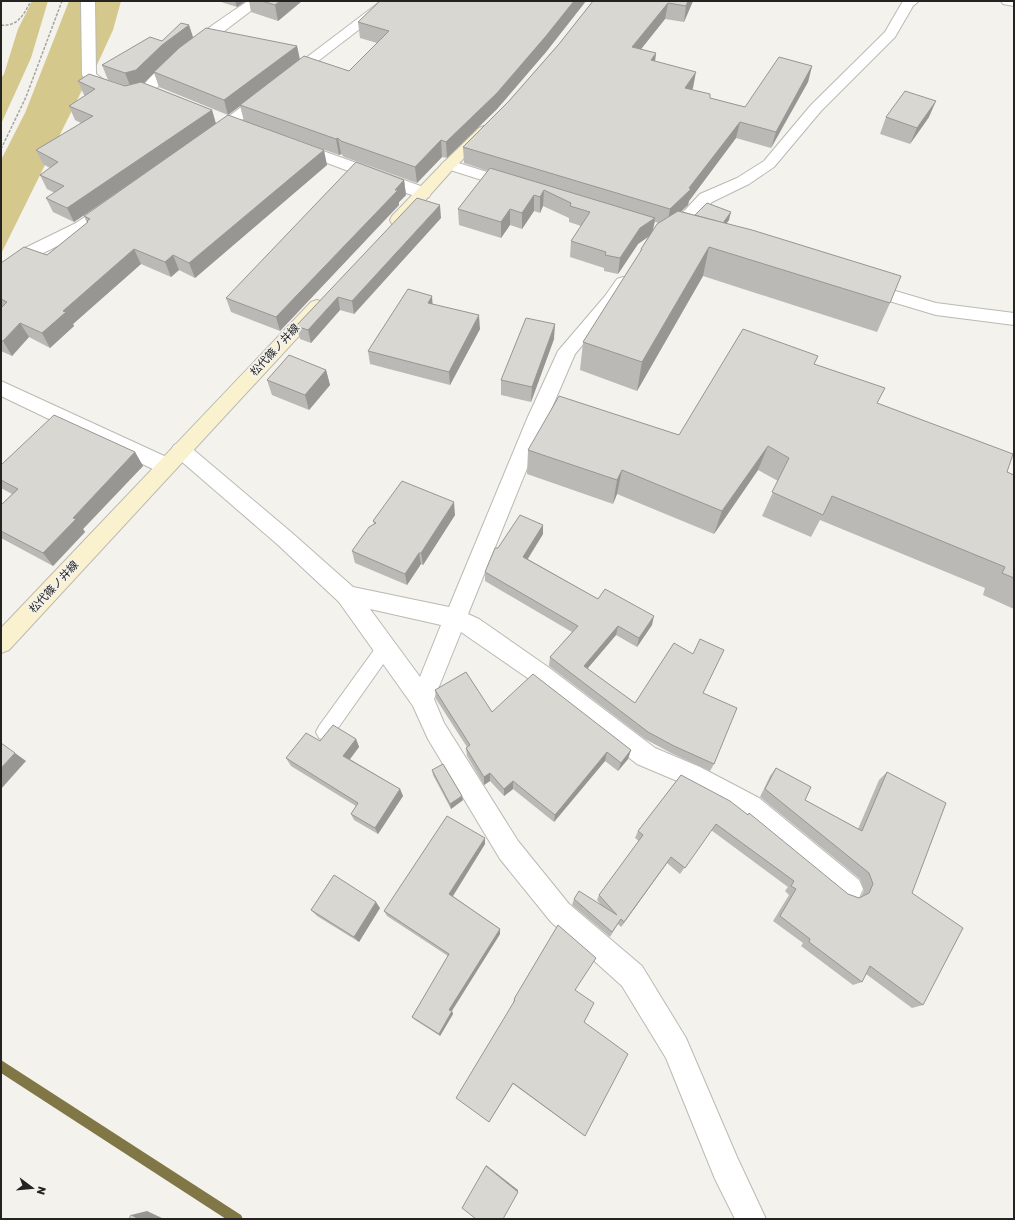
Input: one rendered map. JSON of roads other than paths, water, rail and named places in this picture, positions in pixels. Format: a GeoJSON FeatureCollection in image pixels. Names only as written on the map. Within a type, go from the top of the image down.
{"type":"FeatureCollection","features":[{"type":"Feature","properties":{"kind":"main road"},"geometry":{"type":"LineString","coordinates":[[385,233],[449,165],[492,123]]}},
{"type":"Feature","properties":{"kind":"main road","name":"松代篠ノ井線"},"geometry":{"type":"LineString","coordinates":[[1,643],[326,296]]}},
{"type":"Feature","properties":{"kind":"street"},"geometry":{"type":"LineString","coordinates":[[88,1],[89,75],[99,83],[136,92],[160,95]]}},
{"type":"Feature","properties":{"kind":"street"},"geometry":{"type":"LineString","coordinates":[[136,92],[236,15],[257,1]]}},
{"type":"Feature","properties":{"kind":"street"},"geometry":{"type":"LineString","coordinates":[[198,146],[389,1]]}},
{"type":"Feature","properties":{"kind":"street"},"geometry":{"type":"LineString","coordinates":[[692,239],[659,235],[680,226],[706,198],[743,181],[769,164],[816,108],[890,34],[908,4],[912,1]]}},
{"type":"Feature","properties":{"kind":"street"},"geometry":{"type":"LineString","coordinates":[[1008,1],[1014,2]]}},
{"type":"Feature","properties":{"kind":"street"},"geometry":{"type":"LineString","coordinates":[[282,141],[423,193]]}},
{"type":"Feature","properties":{"kind":"street"},"geometry":{"type":"LineString","coordinates":[[449,165],[525,188]]}},
{"type":"Feature","properties":{"kind":"street"},"geometry":{"type":"LineString","coordinates":[[1,275],[31,252],[82,228],[114,206]]}},
{"type":"Feature","properties":{"kind":"street"},"geometry":{"type":"LineString","coordinates":[[422,699],[537,418],[567,351],[611,300],[633,268]]}},
{"type":"Feature","properties":{"kind":"street"},"geometry":{"type":"LineString","coordinates":[[852,284],[936,309],[1014,319]]}},
{"type":"Feature","properties":{"kind":"street"},"geometry":{"type":"LineString","coordinates":[[1,388],[166,466]]}},
{"type":"Feature","properties":{"kind":"street"},"geometry":{"type":"LineString","coordinates":[[181,450],[284,538],[347,595],[422,699],[436,731],[509,850],[560,913],[632,976],[676,1048],[726,1168],[751,1219]]}},
{"type":"Feature","properties":{"kind":"street"},"geometry":{"type":"LineString","coordinates":[[347,595],[455,618],[471,626],[540,674],[646,756],[691,775],[750,807],[850,889]]}},
{"type":"Feature","properties":{"kind":"lane"},"geometry":{"type":"LineString","coordinates":[[325,732],[385,648]]}},
{"type":"Feature","properties":{"kind":"waterway"},"geometry":{"type":"LineString","coordinates":[[1,1066],[237,1219]]}}]}
